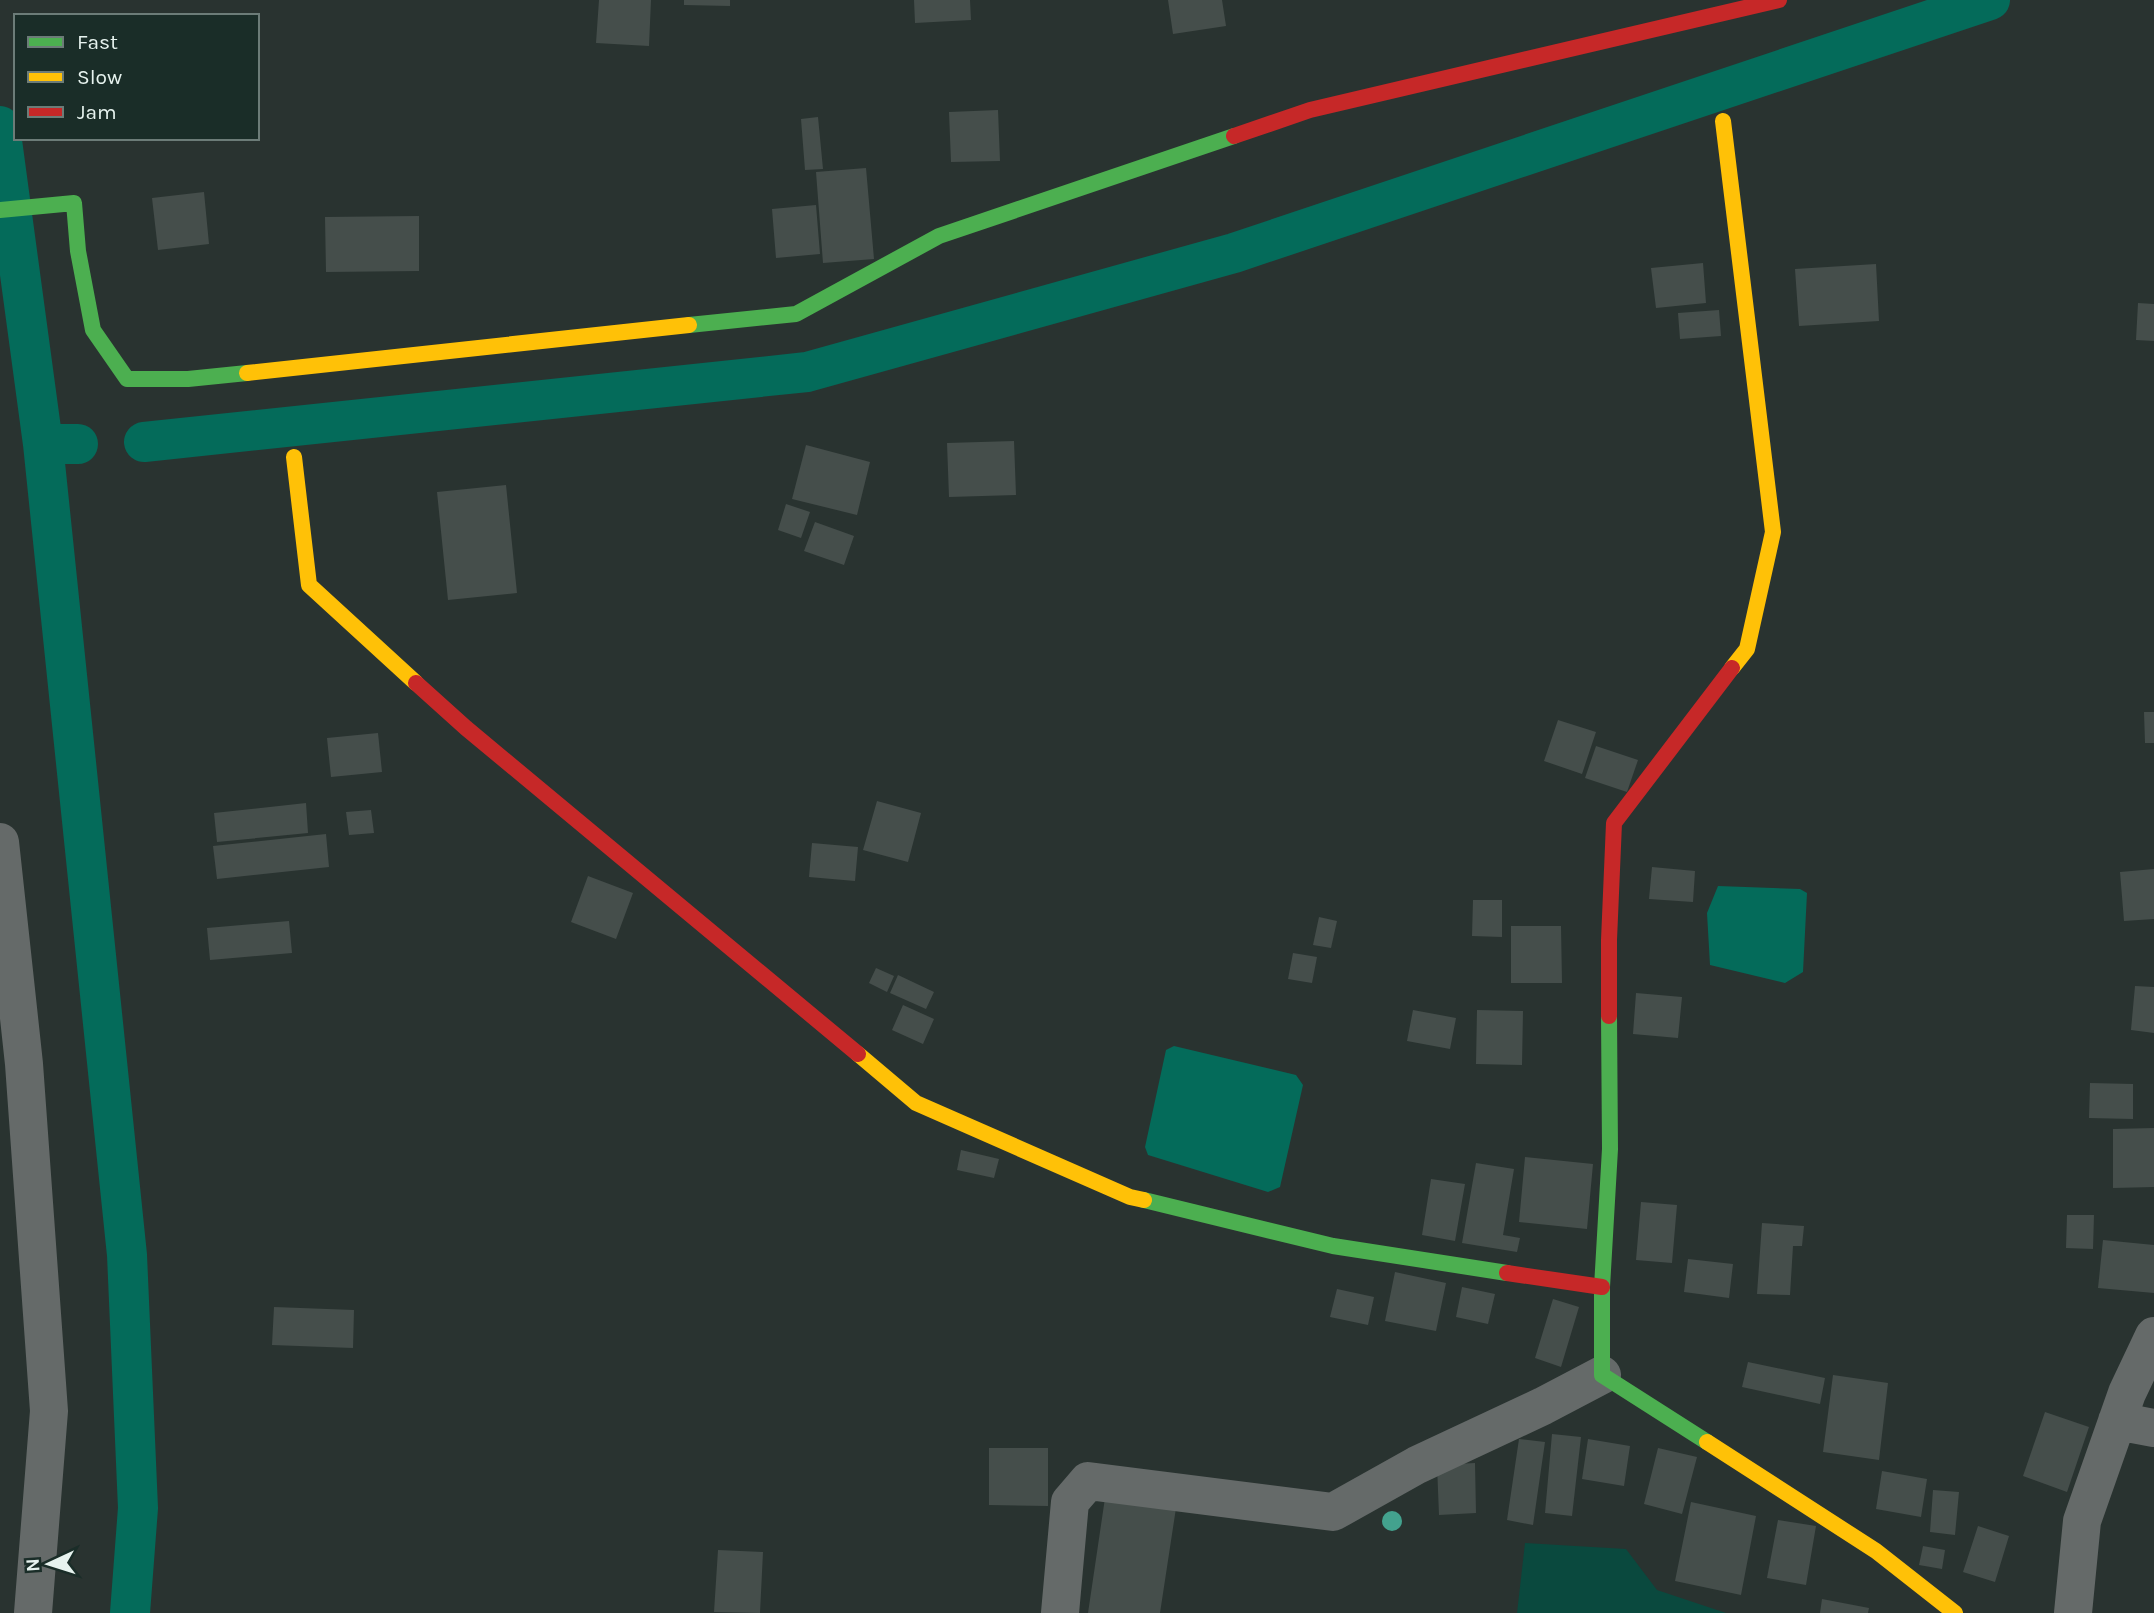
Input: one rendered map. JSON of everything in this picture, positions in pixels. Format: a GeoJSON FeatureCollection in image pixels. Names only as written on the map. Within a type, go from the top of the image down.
{"type":"FeatureCollection","features":[{"type":"Feature","properties":{"kind":"street"},"geometry":{"type":"LineString","coordinates":[[0,210],[74,203],[78,251],[93,330],[127,379],[188,379],[796,314],[939,236],[1310,110],[1779,0]]}},
{"type":"Feature","properties":{"kind":"street"},"geometry":{"type":"LineString","coordinates":[[1602,1375],[1602,1287],[1610,1149],[1609,940],[1614,823],[1747,649],[1773,532],[1723,121]]}},
{"type":"Feature","properties":{"kind":"street"},"geometry":{"type":"LineString","coordinates":[[293,457],[309,585],[466,728],[916,1103],[1130,1197],[1334,1245],[1602,1287]]}},
{"type":"Feature","properties":{"kind":"street"},"geometry":{"type":"LineString","coordinates":[[0,842],[24,1064],[49,1411],[33,1613]]}},
{"type":"Feature","properties":{"kind":"street"},"geometry":{"type":"LineString","coordinates":[[2073,1613],[2082,1521],[2127,1393],[2154,1336]]}},
{"type":"Feature","properties":{"kind":"street"},"geometry":{"type":"LineString","coordinates":[[1060,1613],[1070,1502],[1088,1481],[1332,1512],[1417,1465],[1602,1375]]}},
{"type":"Feature","properties":{"kind":"street"},"geometry":{"type":"LineString","coordinates":[[1602,1375],[1876,1551],[1955,1613]]}},
{"type":"Feature","properties":{"kind":"street"},"geometry":{"type":"LineString","coordinates":[[2117,1421],[2154,1428]]}},
{"type":"Feature","properties":{"kind":"shaded area"},"geometry":{"type":"Polygon","coordinates":[[[1718,886],[1800,889],[1807,893],[1803,972],[1785,983],[1710,965],[1707,913],[1718,886]]]}},
{"type":"Feature","properties":{"kind":"shaded area"},"geometry":{"type":"Polygon","coordinates":[[[1174,1046],[1296,1075],[1303,1085],[1280,1187],[1268,1192],[1148,1155],[1145,1147],[1166,1050],[1174,1046]]]}},
{"type":"Feature","properties":{"kind":"shaded area"},"geometry":{"type":"Polygon","coordinates":[[[1525,1543],[1626,1549],[1657,1590],[1726,1613],[1517,1613],[1525,1543]]]}},
{"type":"Feature","properties":{"kind":"building"},"geometry":{"type":"Polygon","coordinates":[[[599,0],[651,0],[649,46],[596,43],[599,0]]]}},
{"type":"Feature","properties":{"kind":"building"},"geometry":{"type":"Polygon","coordinates":[[[684,0],[730,0],[730,6],[684,5],[684,0]]]}},
{"type":"Feature","properties":{"kind":"building"},"geometry":{"type":"Polygon","coordinates":[[[914,0],[970,0],[971,20],[915,23],[914,0]]]}},
{"type":"Feature","properties":{"kind":"building"},"geometry":{"type":"Polygon","coordinates":[[[1168,0],[1222,0],[1226,26],[1173,34],[1168,0]]]}},
{"type":"Feature","properties":{"kind":"building"},"geometry":{"type":"Polygon","coordinates":[[[998,110],[1000,161],[951,162],[949,112],[998,110]]]}},
{"type":"Feature","properties":{"kind":"building"},"geometry":{"type":"Polygon","coordinates":[[[818,117],[823,169],[805,170],[801,119],[818,117]]]}},
{"type":"Feature","properties":{"kind":"building"},"geometry":{"type":"Polygon","coordinates":[[[866,168],[874,259],[823,263],[816,172],[866,168]]]}},
{"type":"Feature","properties":{"kind":"building"},"geometry":{"type":"Polygon","coordinates":[[[204,192],[209,244],[158,250],[152,198],[204,192]]]}},
{"type":"Feature","properties":{"kind":"building"},"geometry":{"type":"Polygon","coordinates":[[[816,205],[820,254],[776,258],[772,209],[816,205]]]}},
{"type":"Feature","properties":{"kind":"building"},"geometry":{"type":"Polygon","coordinates":[[[419,216],[419,271],[326,272],[325,217],[419,216]]]}},
{"type":"Feature","properties":{"kind":"building"},"geometry":{"type":"Polygon","coordinates":[[[1703,263],[1706,303],[1656,308],[1651,268],[1703,263]]]}},
{"type":"Feature","properties":{"kind":"building"},"geometry":{"type":"Polygon","coordinates":[[[1876,264],[1879,321],[1799,326],[1795,269],[1876,264]]]}},
{"type":"Feature","properties":{"kind":"building"},"geometry":{"type":"Polygon","coordinates":[[[2138,303],[2154,304],[2154,341],[2136,340],[2138,303]]]}},
{"type":"Feature","properties":{"kind":"building"},"geometry":{"type":"Polygon","coordinates":[[[1719,310],[1721,336],[1680,339],[1678,313],[1719,310]]]}},
{"type":"Feature","properties":{"kind":"building"},"geometry":{"type":"Polygon","coordinates":[[[1014,441],[1016,495],[949,497],[947,443],[1014,441]]]}},
{"type":"Feature","properties":{"kind":"building"},"geometry":{"type":"Polygon","coordinates":[[[806,445],[870,462],[857,515],[792,499],[806,445]]]}},
{"type":"Feature","properties":{"kind":"building"},"geometry":{"type":"Polygon","coordinates":[[[506,485],[517,593],[448,600],[437,492],[506,485]]]}},
{"type":"Feature","properties":{"kind":"building"},"geometry":{"type":"Polygon","coordinates":[[[786,504],[810,512],[801,538],[778,530],[786,504]]]}},
{"type":"Feature","properties":{"kind":"building"},"geometry":{"type":"Polygon","coordinates":[[[815,522],[854,536],[844,565],[804,551],[815,522]]]}},
{"type":"Feature","properties":{"kind":"building"},"geometry":{"type":"Polygon","coordinates":[[[2144,712],[2154,712],[2154,743],[2145,743],[2144,712]]]}},
{"type":"Feature","properties":{"kind":"building"},"geometry":{"type":"Polygon","coordinates":[[[1558,720],[1596,732],[1582,774],[1544,761],[1558,720]]]}},
{"type":"Feature","properties":{"kind":"building"},"geometry":{"type":"Polygon","coordinates":[[[378,733],[382,772],[331,777],[327,738],[378,733]]]}},
{"type":"Feature","properties":{"kind":"building"},"geometry":{"type":"Polygon","coordinates":[[[1596,746],[1638,760],[1627,792],[1585,778],[1596,746]]]}},
{"type":"Feature","properties":{"kind":"building"},"geometry":{"type":"Polygon","coordinates":[[[877,801],[921,813],[908,862],[863,850],[877,801]]]}},
{"type":"Feature","properties":{"kind":"building"},"geometry":{"type":"Polygon","coordinates":[[[306,803],[308,833],[217,842],[214,813],[306,803]]]}},
{"type":"Feature","properties":{"kind":"building"},"geometry":{"type":"Polygon","coordinates":[[[371,810],[374,833],[349,835],[346,812],[371,810]]]}},
{"type":"Feature","properties":{"kind":"building"},"geometry":{"type":"Polygon","coordinates":[[[326,834],[329,867],[217,879],[213,846],[326,834]]]}},
{"type":"Feature","properties":{"kind":"building"},"geometry":{"type":"Polygon","coordinates":[[[812,843],[858,847],[855,881],[809,877],[812,843]]]}},
{"type":"Feature","properties":{"kind":"building"},"geometry":{"type":"Polygon","coordinates":[[[1652,867],[1695,871],[1693,902],[1649,899],[1652,867]]]}},
{"type":"Feature","properties":{"kind":"building"},"geometry":{"type":"Polygon","coordinates":[[[2154,869],[2154,919],[2124,921],[2120,872],[2154,869]]]}},
{"type":"Feature","properties":{"kind":"building"},"geometry":{"type":"Polygon","coordinates":[[[588,876],[633,893],[616,939],[571,922],[588,876]]]}},
{"type":"Feature","properties":{"kind":"building"},"geometry":{"type":"Polygon","coordinates":[[[1473,900],[1502,900],[1502,937],[1472,936],[1473,900]]]}},
{"type":"Feature","properties":{"kind":"building"},"geometry":{"type":"Polygon","coordinates":[[[1319,917],[1337,921],[1331,948],[1313,945],[1319,917]]]}},
{"type":"Feature","properties":{"kind":"building"},"geometry":{"type":"Polygon","coordinates":[[[289,921],[292,953],[210,960],[207,928],[289,921]]]}},
{"type":"Feature","properties":{"kind":"building"},"geometry":{"type":"Polygon","coordinates":[[[1511,926],[1561,926],[1562,983],[1511,983],[1511,926]]]}},
{"type":"Feature","properties":{"kind":"building"},"geometry":{"type":"Polygon","coordinates":[[[1293,953],[1317,957],[1312,983],[1288,979],[1293,953]]]}},
{"type":"Feature","properties":{"kind":"building"},"geometry":{"type":"Polygon","coordinates":[[[876,968],[894,976],[887,992],[869,983],[876,968]]]}},
{"type":"Feature","properties":{"kind":"building"},"geometry":{"type":"Polygon","coordinates":[[[898,975],[934,992],[926,1009],[890,993],[898,975]]]}},
{"type":"Feature","properties":{"kind":"building"},"geometry":{"type":"Polygon","coordinates":[[[2135,986],[2154,987],[2154,1033],[2131,1030],[2135,986]]]}},
{"type":"Feature","properties":{"kind":"building"},"geometry":{"type":"Polygon","coordinates":[[[1636,993],[1682,997],[1678,1038],[1633,1034],[1636,993]]]}},
{"type":"Feature","properties":{"kind":"building"},"geometry":{"type":"Polygon","coordinates":[[[903,1005],[934,1019],[923,1044],[892,1030],[903,1005]]]}},
{"type":"Feature","properties":{"kind":"building"},"geometry":{"type":"Polygon","coordinates":[[[1413,1010],[1456,1018],[1450,1049],[1407,1041],[1413,1010]]]}},
{"type":"Feature","properties":{"kind":"building"},"geometry":{"type":"Polygon","coordinates":[[[1477,1010],[1523,1011],[1522,1065],[1476,1064],[1477,1010]]]}},
{"type":"Feature","properties":{"kind":"building"},"geometry":{"type":"Polygon","coordinates":[[[2090,1083],[2133,1084],[2133,1119],[2089,1118],[2090,1083]]]}},
{"type":"Feature","properties":{"kind":"building"},"geometry":{"type":"Polygon","coordinates":[[[2154,1128],[2154,1187],[2113,1188],[2113,1129],[2154,1128]]]}},
{"type":"Feature","properties":{"kind":"building"},"geometry":{"type":"Polygon","coordinates":[[[961,1150],[999,1159],[994,1178],[957,1170],[961,1150]]]}},
{"type":"Feature","properties":{"kind":"building"},"geometry":{"type":"Polygon","coordinates":[[[1525,1157],[1593,1164],[1587,1229],[1519,1222],[1525,1157]]]}},
{"type":"Feature","properties":{"kind":"building"},"geometry":{"type":"Polygon","coordinates":[[[1476,1163],[1514,1169],[1503,1235],[1520,1238],[1517,1252],[1462,1243],[1476,1163]]]}},
{"type":"Feature","properties":{"kind":"building"},"geometry":{"type":"Polygon","coordinates":[[[1431,1179],[1465,1184],[1455,1241],[1422,1235],[1431,1179]]]}},
{"type":"Feature","properties":{"kind":"building"},"geometry":{"type":"Polygon","coordinates":[[[1641,1202],[1677,1205],[1672,1263],[1636,1260],[1641,1202]]]}},
{"type":"Feature","properties":{"kind":"building"},"geometry":{"type":"Polygon","coordinates":[[[2067,1215],[2094,1215],[2093,1249],[2066,1248],[2067,1215]]]}},
{"type":"Feature","properties":{"kind":"building"},"geometry":{"type":"Polygon","coordinates":[[[1762,1223],[1804,1226],[1802,1246],[1793,1246],[1790,1295],[1757,1294],[1762,1223]]]}},
{"type":"Feature","properties":{"kind":"building"},"geometry":{"type":"Polygon","coordinates":[[[2103,1240],[2154,1245],[2154,1293],[2098,1288],[2103,1240]]]}},
{"type":"Feature","properties":{"kind":"building"},"geometry":{"type":"Polygon","coordinates":[[[1688,1259],[1733,1264],[1729,1298],[1684,1292],[1688,1259]]]}},
{"type":"Feature","properties":{"kind":"building"},"geometry":{"type":"Polygon","coordinates":[[[1395,1272],[1446,1283],[1436,1331],[1385,1321],[1395,1272]]]}},
{"type":"Feature","properties":{"kind":"building"},"geometry":{"type":"Polygon","coordinates":[[[1462,1287],[1495,1294],[1488,1324],[1456,1317],[1462,1287]]]}},
{"type":"Feature","properties":{"kind":"building"},"geometry":{"type":"Polygon","coordinates":[[[1337,1289],[1374,1297],[1368,1325],[1330,1317],[1337,1289]]]}},
{"type":"Feature","properties":{"kind":"building"},"geometry":{"type":"Polygon","coordinates":[[[1553,1299],[1579,1307],[1561,1367],[1535,1358],[1553,1299]]]}},
{"type":"Feature","properties":{"kind":"building"},"geometry":{"type":"Polygon","coordinates":[[[274,1307],[354,1310],[353,1348],[272,1345],[274,1307]]]}},
{"type":"Feature","properties":{"kind":"building"},"geometry":{"type":"Polygon","coordinates":[[[1748,1362],[1825,1378],[1820,1404],[1742,1387],[1748,1362]]]}},
{"type":"Feature","properties":{"kind":"building"},"geometry":{"type":"Polygon","coordinates":[[[1833,1375],[1888,1383],[1879,1460],[1823,1452],[1833,1375]]]}},
{"type":"Feature","properties":{"kind":"building"},"geometry":{"type":"Polygon","coordinates":[[[2045,1412],[2089,1427],[2067,1492],[2023,1476],[2045,1412]]]}},
{"type":"Feature","properties":{"kind":"building"},"geometry":{"type":"Polygon","coordinates":[[[1552,1434],[1581,1437],[1572,1516],[1545,1513],[1552,1434]]]}},
{"type":"Feature","properties":{"kind":"building"},"geometry":{"type":"Polygon","coordinates":[[[1519,1439],[1545,1442],[1533,1525],[1507,1520],[1519,1439]]]}},
{"type":"Feature","properties":{"kind":"building"},"geometry":{"type":"Polygon","coordinates":[[[1588,1439],[1630,1446],[1624,1486],[1582,1479],[1588,1439]]]}},
{"type":"Feature","properties":{"kind":"building"},"geometry":{"type":"Polygon","coordinates":[[[989,1448],[1048,1448],[1048,1506],[989,1505],[989,1448]]]}},
{"type":"Feature","properties":{"kind":"building"},"geometry":{"type":"Polygon","coordinates":[[[1658,1448],[1697,1457],[1682,1514],[1644,1504],[1658,1448]]]}},
{"type":"Feature","properties":{"kind":"building"},"geometry":{"type":"Polygon","coordinates":[[[1475,1463],[1476,1513],[1439,1515],[1437,1465],[1475,1463]]]}},
{"type":"Feature","properties":{"kind":"building"},"geometry":{"type":"Polygon","coordinates":[[[1882,1471],[1927,1479],[1921,1517],[1876,1509],[1882,1471]]]}},
{"type":"Feature","properties":{"kind":"building"},"geometry":{"type":"Polygon","coordinates":[[[1933,1490],[1959,1492],[1955,1535],[1930,1532],[1933,1490]]]}},
{"type":"Feature","properties":{"kind":"building"},"geometry":{"type":"Polygon","coordinates":[[[1105,1498],[1176,1508],[1160,1613],[1088,1613],[1105,1498]]]}},
{"type":"Feature","properties":{"kind":"building"},"geometry":{"type":"Polygon","coordinates":[[[1691,1502],[1756,1516],[1741,1595],[1675,1581],[1691,1502]]]}},
{"type":"Feature","properties":{"kind":"building"},"geometry":{"type":"Polygon","coordinates":[[[1778,1520],[1816,1526],[1806,1585],[1767,1578],[1778,1520]]]}},
{"type":"Feature","properties":{"kind":"building"},"geometry":{"type":"Polygon","coordinates":[[[1978,1526],[2009,1536],[1995,1582],[1963,1572],[1978,1526]]]}},
{"type":"Feature","properties":{"kind":"building"},"geometry":{"type":"Polygon","coordinates":[[[1923,1546],[1945,1550],[1942,1569],[1919,1565],[1923,1546]]]}},
{"type":"Feature","properties":{"kind":"building"},"geometry":{"type":"Polygon","coordinates":[[[718,1550],[763,1552],[760,1613],[714,1612],[718,1550]]]}},
{"type":"Feature","properties":{"kind":"building"},"geometry":{"type":"Polygon","coordinates":[[[1822,1599],[1869,1608],[1868,1613],[1820,1613],[1822,1599]]]}},
{"type":"Feature","properties":{"kind":"waterway"},"geometry":{"type":"LineString","coordinates":[[144,442],[807,372],[1234,253],[1990,0]]}},
{"type":"Feature","properties":{"kind":"waterway"},"geometry":{"type":"LineString","coordinates":[[0,126],[43,444],[127,1255],[138,1508],[130,1613]]}},
{"type":"Feature","properties":{"kind":"waterway"},"geometry":{"type":"LineString","coordinates":[[43,444],[78,444]]}},
{"type":"Feature","properties":{"kind":"traffic: fast"},"geometry":{"type":"LineString","coordinates":[[689,325],[796,314],[939,236],[1234,136]]}},
{"type":"Feature","properties":{"kind":"traffic: fast"},"geometry":{"type":"LineString","coordinates":[[0,210],[74,203],[78,251],[93,330],[127,379],[188,379],[247,373]]}},
{"type":"Feature","properties":{"kind":"traffic: fast"},"geometry":{"type":"LineString","coordinates":[[1609,1016],[1610,1149],[1602,1287],[1602,1375],[1707,1442]]}},
{"type":"Feature","properties":{"kind":"traffic: fast"},"geometry":{"type":"LineString","coordinates":[[1144,1200],[1333,1246],[1507,1273]]}},
{"type":"Feature","properties":{"kind":"traffic: slow"},"geometry":{"type":"LineString","coordinates":[[1723,121],[1773,532],[1747,649],[1732,668]]}},
{"type":"Feature","properties":{"kind":"traffic: slow"},"geometry":{"type":"LineString","coordinates":[[247,373],[689,325]]}},
{"type":"Feature","properties":{"kind":"traffic: slow"},"geometry":{"type":"LineString","coordinates":[[294,457],[309,585],[416,683]]}},
{"type":"Feature","properties":{"kind":"traffic: slow"},"geometry":{"type":"LineString","coordinates":[[858,1054],[916,1103],[1130,1197],[1144,1200]]}},
{"type":"Feature","properties":{"kind":"traffic: slow"},"geometry":{"type":"LineString","coordinates":[[1707,1442],[1876,1551],[1955,1613]]}},
{"type":"Feature","properties":{"kind":"traffic: jam"},"geometry":{"type":"LineString","coordinates":[[1234,136],[1310,110],[1779,0]]}},
{"type":"Feature","properties":{"kind":"traffic: jam"},"geometry":{"type":"LineString","coordinates":[[1609,1016],[1614,823],[1732,668]]}},
{"type":"Feature","properties":{"kind":"traffic: jam"},"geometry":{"type":"LineString","coordinates":[[416,683],[466,728],[858,1054]]}},
{"type":"Feature","properties":{"kind":"traffic: jam"},"geometry":{"type":"LineString","coordinates":[[1507,1273],[1602,1287]]}}]}
